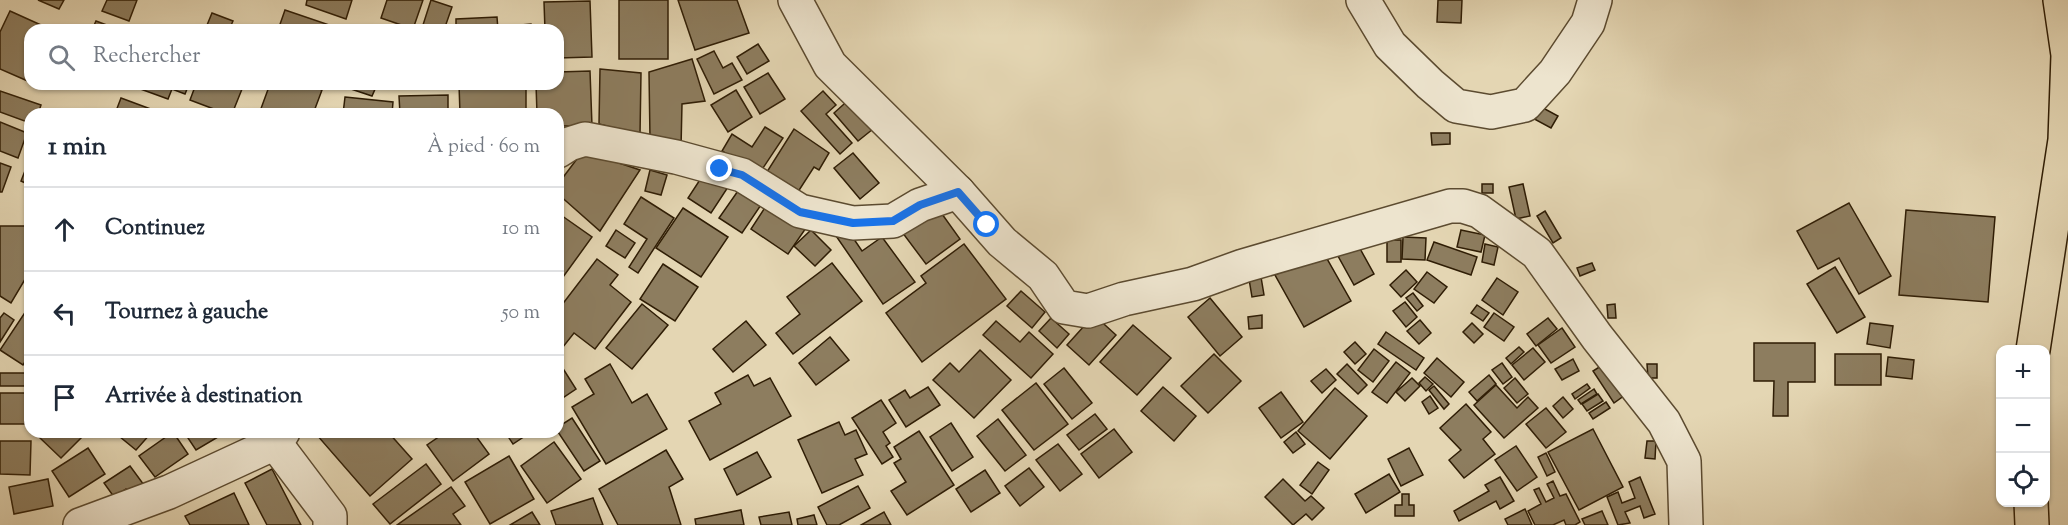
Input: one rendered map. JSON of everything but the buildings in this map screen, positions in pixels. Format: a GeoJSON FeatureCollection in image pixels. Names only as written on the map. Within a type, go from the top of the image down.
{"type":"FeatureCollection","features":[{"type":"Feature","properties":{"kind":"highway"},"geometry":{"type":"LineString","coordinates":[[2034,345],[2065,140],[2068,55],[2060,0]]}},
{"type":"Feature","properties":{"kind":"highway"},"geometry":{"type":"LineString","coordinates":[[2031,507],[2032,525]]}},
{"type":"Feature","properties":{"kind":"street"},"geometry":{"type":"LineString","coordinates":[[795,0],[830,65],[958,192],[1002,242],[1043,276],[1064,307],[1088,311],[1124,299],[1193,284],[1243,266],[1450,206],[1463,206],[1479,212],[1537,253],[1597,338],[1664,422],[1684,461],[1686,525]]}},
{"type":"Feature","properties":{"kind":"street"},"geometry":{"type":"LineString","coordinates":[[1363,0],[1390,45],[1430,84],[1456,106],[1491,112],[1525,105],[1548,80],[1588,23],[1595,0]]}},
{"type":"Feature","properties":{"kind":"street"},"geometry":{"type":"LineString","coordinates":[[564,147],[585,139],[676,157],[742,175],[800,212],[853,223],[893,221],[920,205],[958,192]]}},
{"type":"Feature","properties":{"kind":"street"},"geometry":{"type":"LineString","coordinates":[[80,525],[169,492],[277,438]]}},
{"type":"Feature","properties":{"kind":"street"},"geometry":{"type":"LineString","coordinates":[[280,438],[330,516],[330,525]]}},
{"type":"Feature","properties":{"kind":"route"},"geometry":{"type":"LineString","coordinates":[[720,169],[742,175],[800,212],[853,223],[893,221],[920,205],[958,192],[987,225]]}}]}
